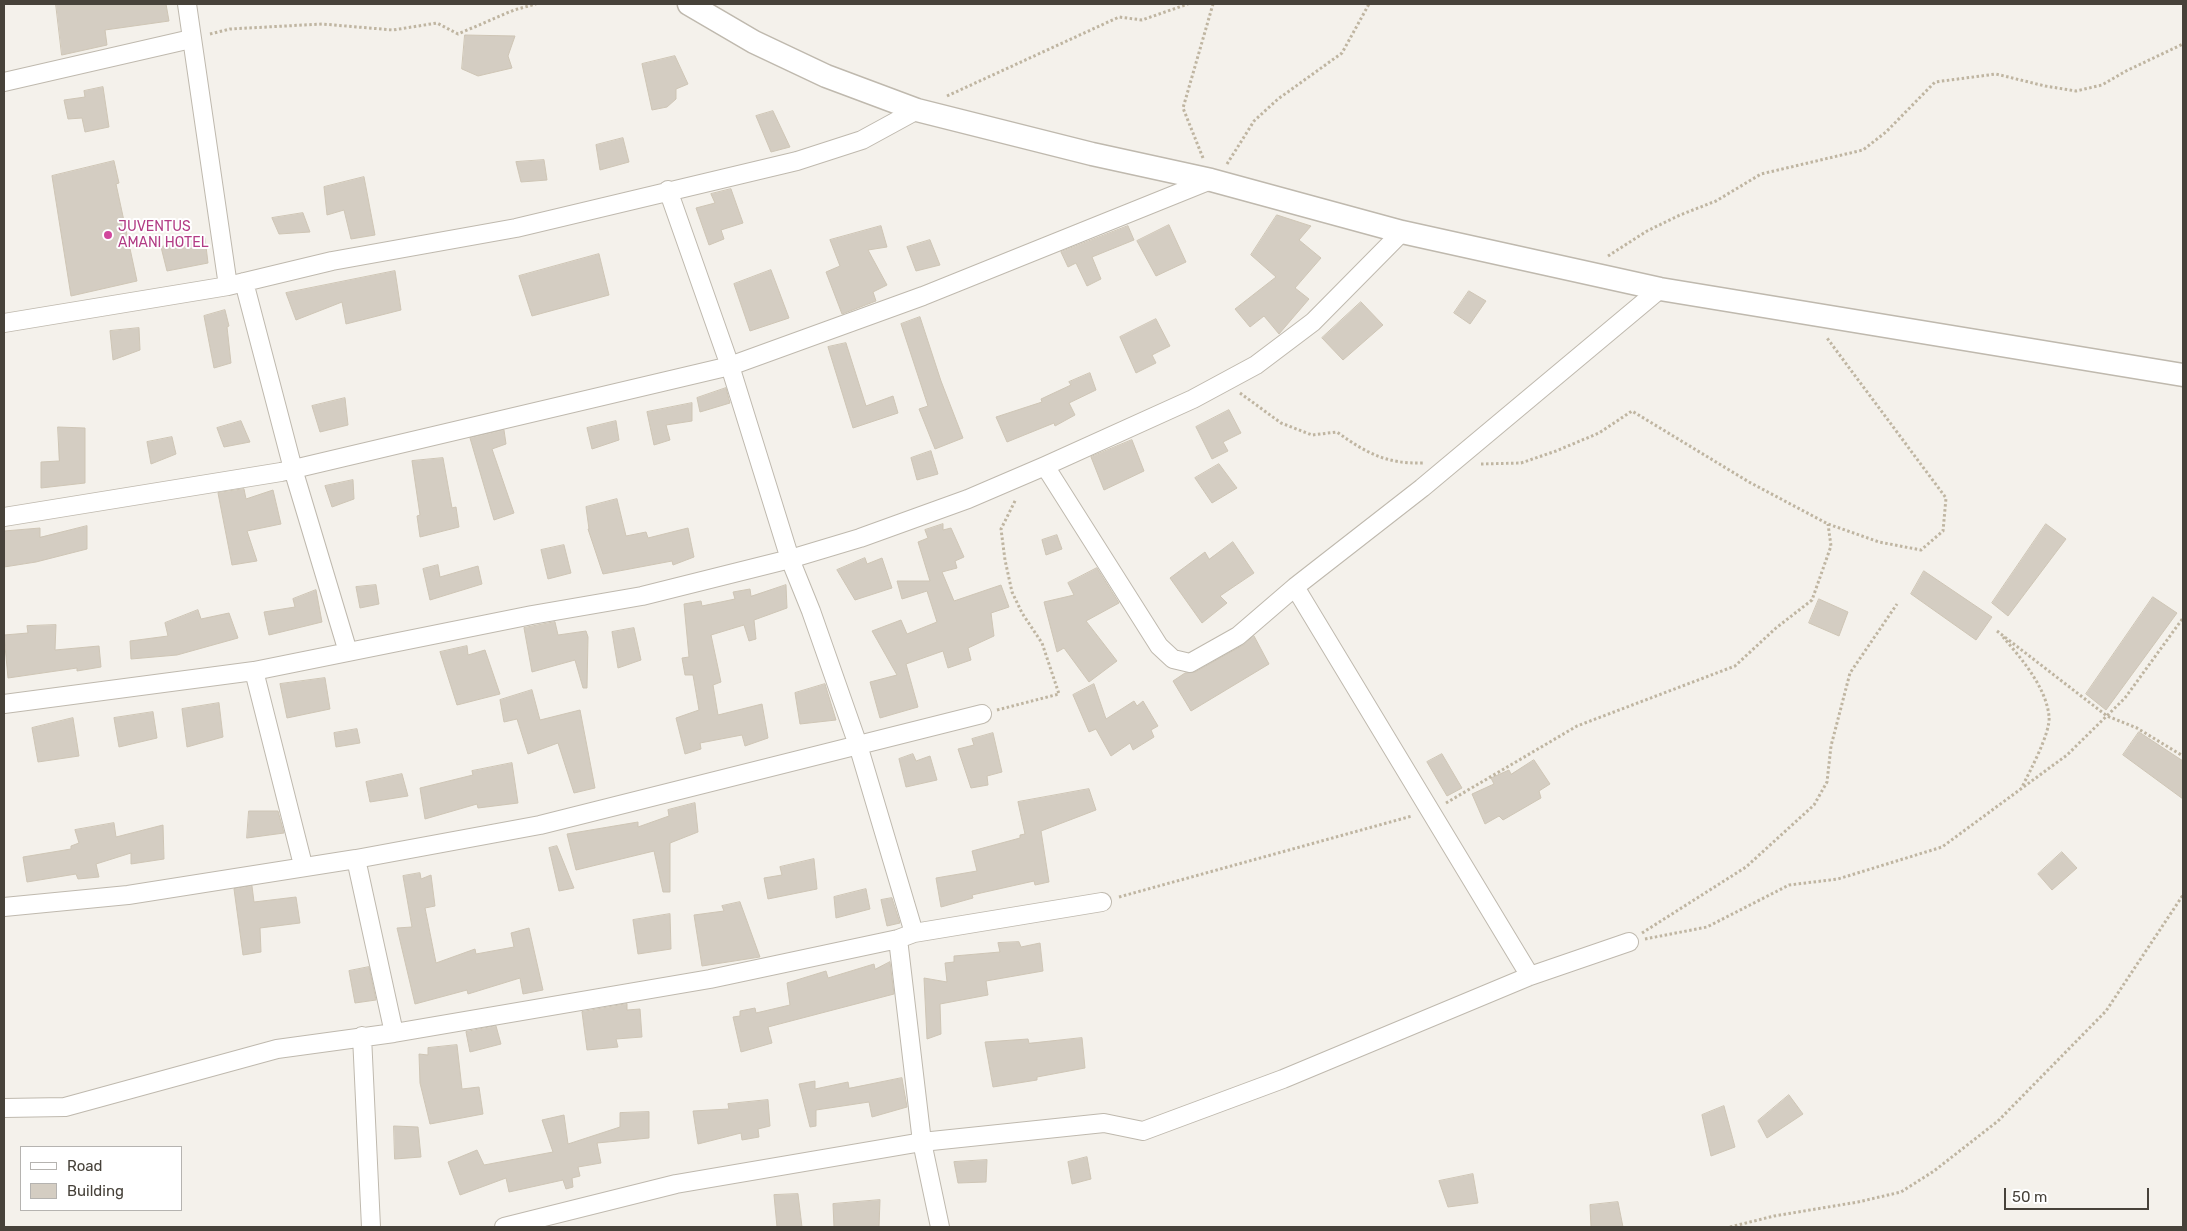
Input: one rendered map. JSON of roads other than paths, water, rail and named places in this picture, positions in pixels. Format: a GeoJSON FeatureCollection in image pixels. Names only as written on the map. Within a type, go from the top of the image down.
{"type":"FeatureCollection","features":[{"type":"Feature","properties":{"kind":"street"},"geometry":{"type":"LineString","coordinates":[[187,4],[191,39],[236,284],[348,652]]}},
{"type":"Feature","properties":{"kind":"street"},"geometry":{"type":"LineString","coordinates":[[689,4],[754,42],[826,76],[917,110],[1092,154],[1218,182],[1402,232],[1660,289],[2183,375]]}},
{"type":"Feature","properties":{"kind":"street"},"geometry":{"type":"LineString","coordinates":[[4,82],[191,39]]}},
{"type":"Feature","properties":{"kind":"street"},"geometry":{"type":"LineString","coordinates":[[4,323],[236,284],[332,261],[516,228],[668,190],[797,161],[862,140],[917,110]]}},
{"type":"Feature","properties":{"kind":"street"},"geometry":{"type":"LineString","coordinates":[[4,517],[293,469],[730,366],[923,296],[1218,182]]}},
{"type":"Feature","properties":{"kind":"street"},"geometry":{"type":"LineString","coordinates":[[668,190],[730,366],[790,559],[812,611],[858,745],[906,936],[922,1142],[940,1227]]}},
{"type":"Feature","properties":{"kind":"street"},"geometry":{"type":"LineString","coordinates":[[4,704],[254,671],[532,615],[642,596],[790,559],[860,538],[968,499],[1045,466],[1192,399],[1256,365],[1312,322],[1402,232]]}},
{"type":"Feature","properties":{"kind":"street"},"geometry":{"type":"LineString","coordinates":[[1045,466],[1148,632],[1173,660],[1190,663],[1238,636],[1295,587],[1448,466],[1660,289]]}},
{"type":"Feature","properties":{"kind":"street"},"geometry":{"type":"LineString","coordinates":[[1295,587],[1530,976]]}},
{"type":"Feature","properties":{"kind":"street"},"geometry":{"type":"LineString","coordinates":[[254,671],[303,866]]}},
{"type":"Feature","properties":{"kind":"street"},"geometry":{"type":"LineString","coordinates":[[4,907],[128,895],[356,858],[540,824],[982,714]]}},
{"type":"Feature","properties":{"kind":"street"},"geometry":{"type":"LineString","coordinates":[[356,858],[394,1032]]}},
{"type":"Feature","properties":{"kind":"street"},"geometry":{"type":"LineString","coordinates":[[4,1108],[65,1107],[277,1049],[394,1032],[710,979],[906,936],[1102,902]]}},
{"type":"Feature","properties":{"kind":"street"},"geometry":{"type":"LineString","coordinates":[[504,1227],[676,1184],[922,1142],[1104,1123],[1143,1131],[1283,1079],[1530,976],[1629,942]]}},
{"type":"Feature","properties":{"kind":"street"},"geometry":{"type":"LineString","coordinates":[[362,1036],[371,1227]]}},
{"type":"Feature","properties":{"kind":"place","name":"JUVENTUS AMANI HOTEL"},"geometry":{"type":"Point","coordinates":[108,235]}}]}
